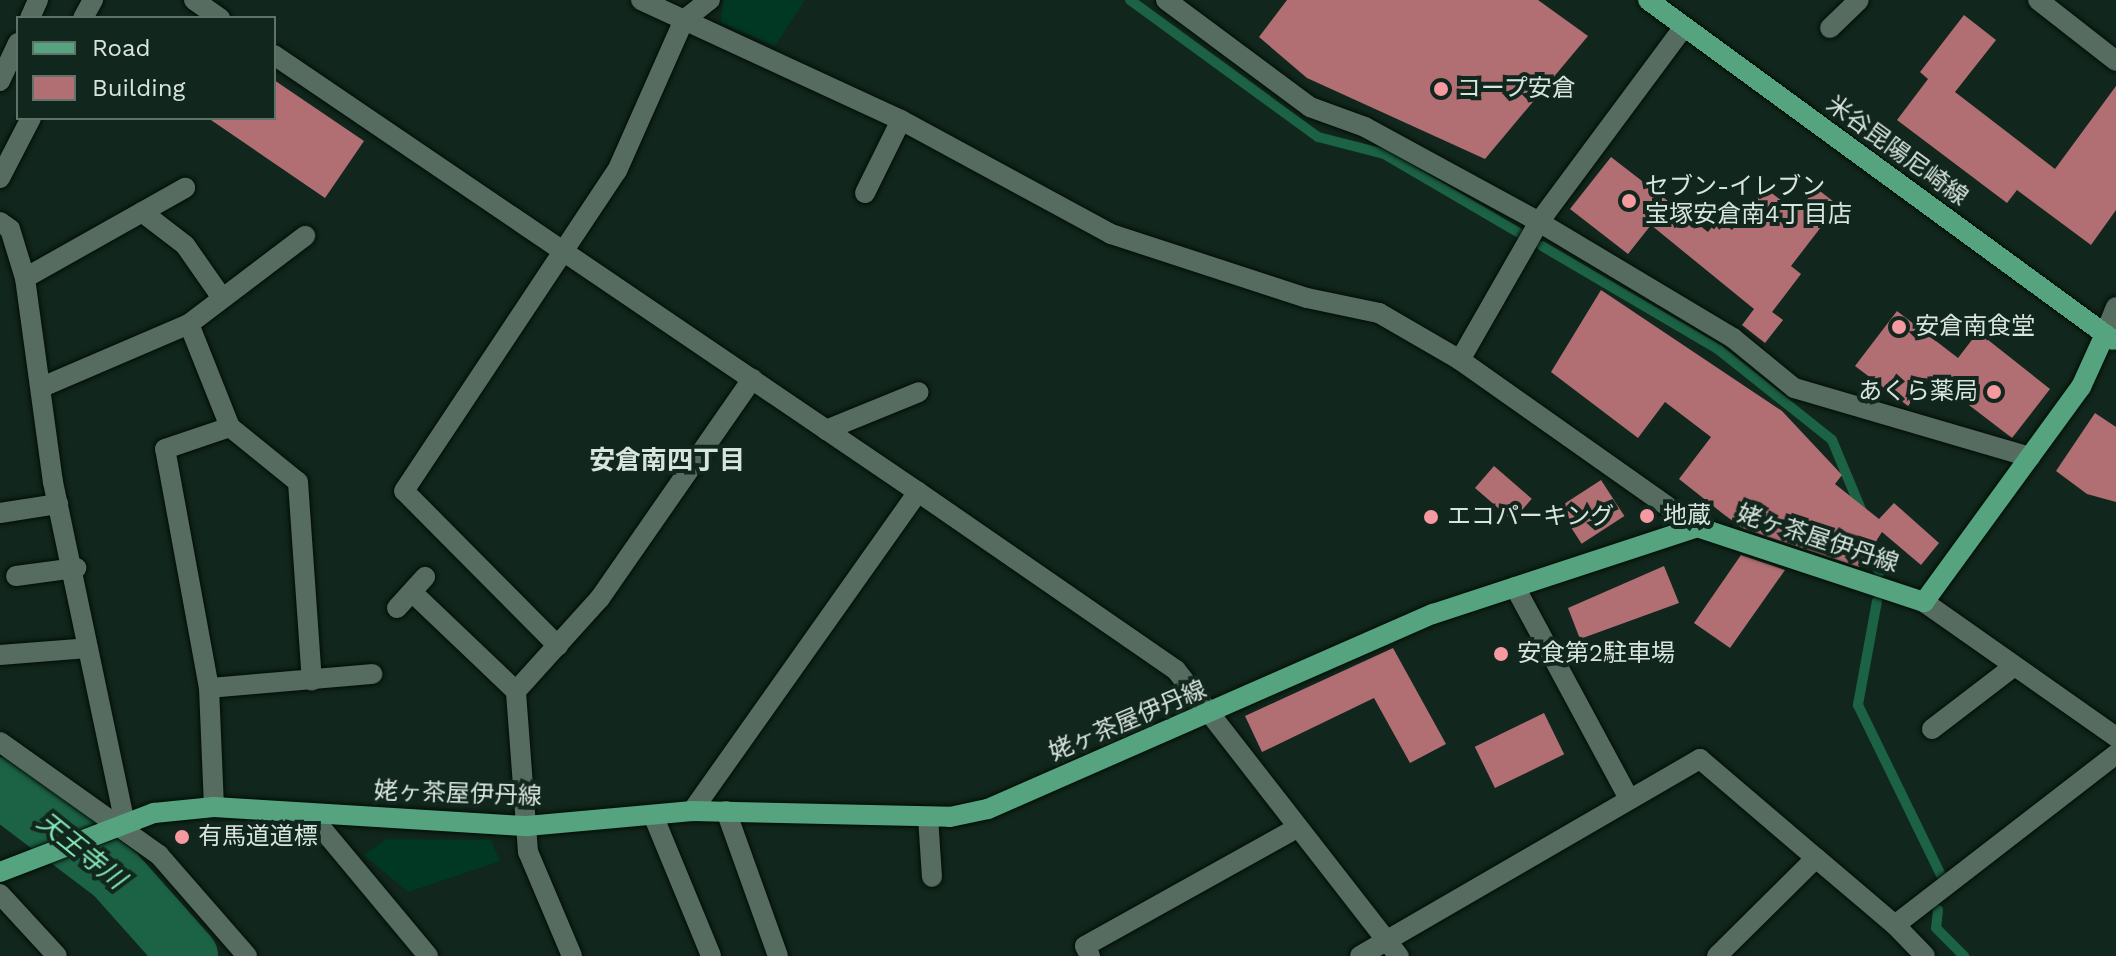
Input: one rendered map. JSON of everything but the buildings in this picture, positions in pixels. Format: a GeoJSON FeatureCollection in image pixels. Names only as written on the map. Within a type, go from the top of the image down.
{"type":"FeatureCollection","features":[{"type":"Feature","properties":{"kind":"main road","name":"米谷昆陽尼崎線"},"geometry":{"type":"LineString","coordinates":[[1648,0],[2110,338]]}},
{"type":"Feature","properties":{"kind":"main road"},"geometry":{"type":"LineString","coordinates":[[1924,602],[2081,387],[2110,338]]}},
{"type":"Feature","properties":{"kind":"main road","name":"姥ヶ茶屋伊丹線"},"geometry":{"type":"LineString","coordinates":[[0,872],[154,813],[214,807],[527,826],[692,811],[928,817],[988,809],[1210,715],[1433,614],[1697,527],[1924,602]]}},
{"type":"Feature","properties":{"kind":"street"},"geometry":{"type":"LineString","coordinates":[[194,0],[217,16]]}},
{"type":"Feature","properties":{"kind":"street"},"geometry":{"type":"LineString","coordinates":[[641,0],[901,120],[1111,234],[1307,298],[1379,313],[1460,360],[1697,527]]}},
{"type":"Feature","properties":{"kind":"street"},"geometry":{"type":"LineString","coordinates":[[558,646],[404,491],[560,249],[617,171],[684,20],[710,0]]}},
{"type":"Feature","properties":{"kind":"street"},"geometry":{"type":"LineString","coordinates":[[1166,0],[1310,107],[1365,127],[1539,222],[1733,338],[1794,388],[2030,457]]}},
{"type":"Feature","properties":{"kind":"street"},"geometry":{"type":"LineString","coordinates":[[1830,28],[1859,0]]}},
{"type":"Feature","properties":{"kind":"street"},"geometry":{"type":"LineString","coordinates":[[2038,0],[2116,61]]}},
{"type":"Feature","properties":{"kind":"street"},"geometry":{"type":"LineString","coordinates":[[1460,360],[1539,222],[1684,27]]}},
{"type":"Feature","properties":{"kind":"street"},"geometry":{"type":"LineString","coordinates":[[0,81],[16,47]]}},
{"type":"Feature","properties":{"kind":"street"},"geometry":{"type":"LineString","coordinates":[[276,56],[1176,670],[1392,949]]}},
{"type":"Feature","properties":{"kind":"street"},"geometry":{"type":"LineString","coordinates":[[0,178],[30,120]]}},
{"type":"Feature","properties":{"kind":"street"},"geometry":{"type":"LineString","coordinates":[[865,193],[901,120]]}},
{"type":"Feature","properties":{"kind":"street"},"geometry":{"type":"LineString","coordinates":[[25,278],[185,188]]}},
{"type":"Feature","properties":{"kind":"street"},"geometry":{"type":"LineString","coordinates":[[142,212],[185,245],[222,298]]}},
{"type":"Feature","properties":{"kind":"street"},"geometry":{"type":"LineString","coordinates":[[0,222],[10,229],[25,278],[58,504],[76,568],[113,829]]}},
{"type":"Feature","properties":{"kind":"street"},"geometry":{"type":"LineString","coordinates":[[42,387],[189,324],[305,236]]}},
{"type":"Feature","properties":{"kind":"street"},"geometry":{"type":"LineString","coordinates":[[2110,338],[2116,307]]}},
{"type":"Feature","properties":{"kind":"street"},"geometry":{"type":"LineString","coordinates":[[189,324],[230,427],[298,482],[312,681]]}},
{"type":"Feature","properties":{"kind":"street"},"geometry":{"type":"LineString","coordinates":[[516,691],[558,646],[752,379]]}},
{"type":"Feature","properties":{"kind":"street"},"geometry":{"type":"LineString","coordinates":[[826,430],[919,392]]}},
{"type":"Feature","properties":{"kind":"street"},"geometry":{"type":"LineString","coordinates":[[214,807],[209,688],[165,449],[230,427]]}},
{"type":"Feature","properties":{"kind":"street"},"geometry":{"type":"LineString","coordinates":[[692,811],[918,492]]}},
{"type":"Feature","properties":{"kind":"street"},"geometry":{"type":"LineString","coordinates":[[0,513],[58,504]]}},
{"type":"Feature","properties":{"kind":"street"},"geometry":{"type":"LineString","coordinates":[[16,576],[76,568]]}},
{"type":"Feature","properties":{"kind":"street"},"geometry":{"type":"LineString","coordinates":[[397,608],[419,585],[516,691],[528,852],[572,956]]}},
{"type":"Feature","properties":{"kind":"street"},"geometry":{"type":"LineString","coordinates":[[1515,587],[1628,797]]}},
{"type":"Feature","properties":{"kind":"street"},"geometry":{"type":"LineString","coordinates":[[1924,602],[2116,737]]}},
{"type":"Feature","properties":{"kind":"street"},"geometry":{"type":"LineString","coordinates":[[0,655],[88,648]]}},
{"type":"Feature","properties":{"kind":"street"},"geometry":{"type":"LineString","coordinates":[[1932,729],[2013,667]]}},
{"type":"Feature","properties":{"kind":"street"},"geometry":{"type":"LineString","coordinates":[[209,688],[372,674]]}},
{"type":"Feature","properties":{"kind":"street"},"geometry":{"type":"LineString","coordinates":[[0,742],[113,829],[159,855],[247,956]]}},
{"type":"Feature","properties":{"kind":"street"},"geometry":{"type":"LineString","coordinates":[[1895,925],[2116,754]]}},
{"type":"Feature","properties":{"kind":"street"},"geometry":{"type":"LineString","coordinates":[[1360,956],[1392,949],[1628,797],[1700,759],[1895,925],[1925,956]]}},
{"type":"Feature","properties":{"kind":"street"},"geometry":{"type":"LineString","coordinates":[[726,811],[778,956]]}},
{"type":"Feature","properties":{"kind":"street"},"geometry":{"type":"LineString","coordinates":[[309,813],[428,956]]}},
{"type":"Feature","properties":{"kind":"street"},"geometry":{"type":"LineString","coordinates":[[653,815],[711,956]]}},
{"type":"Feature","properties":{"kind":"street"},"geometry":{"type":"LineString","coordinates":[[928,817],[932,877]]}},
{"type":"Feature","properties":{"kind":"street"},"geometry":{"type":"LineString","coordinates":[[1085,947],[1297,828]]}},
{"type":"Feature","properties":{"kind":"street"},"geometry":{"type":"LineString","coordinates":[[1717,956],[1816,858]]}},
{"type":"Feature","properties":{"kind":"street"},"geometry":{"type":"LineString","coordinates":[[0,894],[57,956]]}},
{"type":"Feature","properties":{"kind":"green space"},"geometry":{"type":"Polygon","coordinates":[[[723,0],[805,0],[775,46],[721,22],[723,0]]]}},
{"type":"Feature","properties":{"kind":"green space"},"geometry":{"type":"Polygon","coordinates":[[[386,839],[491,840],[500,861],[408,892],[364,855],[386,839]]]}},
{"type":"Feature","properties":{"kind":"waterway"},"geometry":{"type":"LineString","coordinates":[[1130,0],[1318,137],[1384,154],[1521,234]]}},
{"type":"Feature","properties":{"kind":"waterway"},"geometry":{"type":"LineString","coordinates":[[1542,246],[1719,350],[1832,440],[1863,514]]}},
{"type":"Feature","properties":{"kind":"waterway"},"geometry":{"type":"LineString","coordinates":[[1870,533],[1879,573]]}},
{"type":"Feature","properties":{"kind":"waterway"},"geometry":{"type":"LineString","coordinates":[[1877,601],[1858,705],[1941,875]]}},
{"type":"Feature","properties":{"kind":"waterway","name":"天王寺川"},"geometry":{"type":"LineString","coordinates":[[0,787],[115,874],[188,956]]}},
{"type":"Feature","properties":{"kind":"waterway"},"geometry":{"type":"LineString","coordinates":[[1938,910],[1936,928],[1964,956]]}},
{"type":"Feature","properties":{"kind":"place","name":"コープ安倉"},"geometry":{"type":"Point","coordinates":[1441,89]}},
{"type":"Feature","properties":{"kind":"place","name":"セブン-イレブン 宝塚安倉南4丁目店"},"geometry":{"type":"Point","coordinates":[1629,201]}},
{"type":"Feature","properties":{"kind":"place","name":"安倉南食堂"},"geometry":{"type":"Point","coordinates":[1899,327]}},
{"type":"Feature","properties":{"kind":"place","name":"あくら薬局"},"geometry":{"type":"Point","coordinates":[1994,392]}},
{"type":"Feature","properties":{"kind":"place","name":"地蔵"},"geometry":{"type":"Point","coordinates":[1647,516]}},
{"type":"Feature","properties":{"kind":"place","name":"エコパーキング"},"geometry":{"type":"Point","coordinates":[1431,517]}},
{"type":"Feature","properties":{"kind":"place","name":"安食第2駐車場"},"geometry":{"type":"Point","coordinates":[1501,654]}},
{"type":"Feature","properties":{"kind":"place","name":"有馬道道標"},"geometry":{"type":"Point","coordinates":[182,837]}},
{"type":"Feature","properties":{"kind":"district","name":"安倉南四丁目"},"geometry":{"type":"Point","coordinates":[667,461]}}]}
